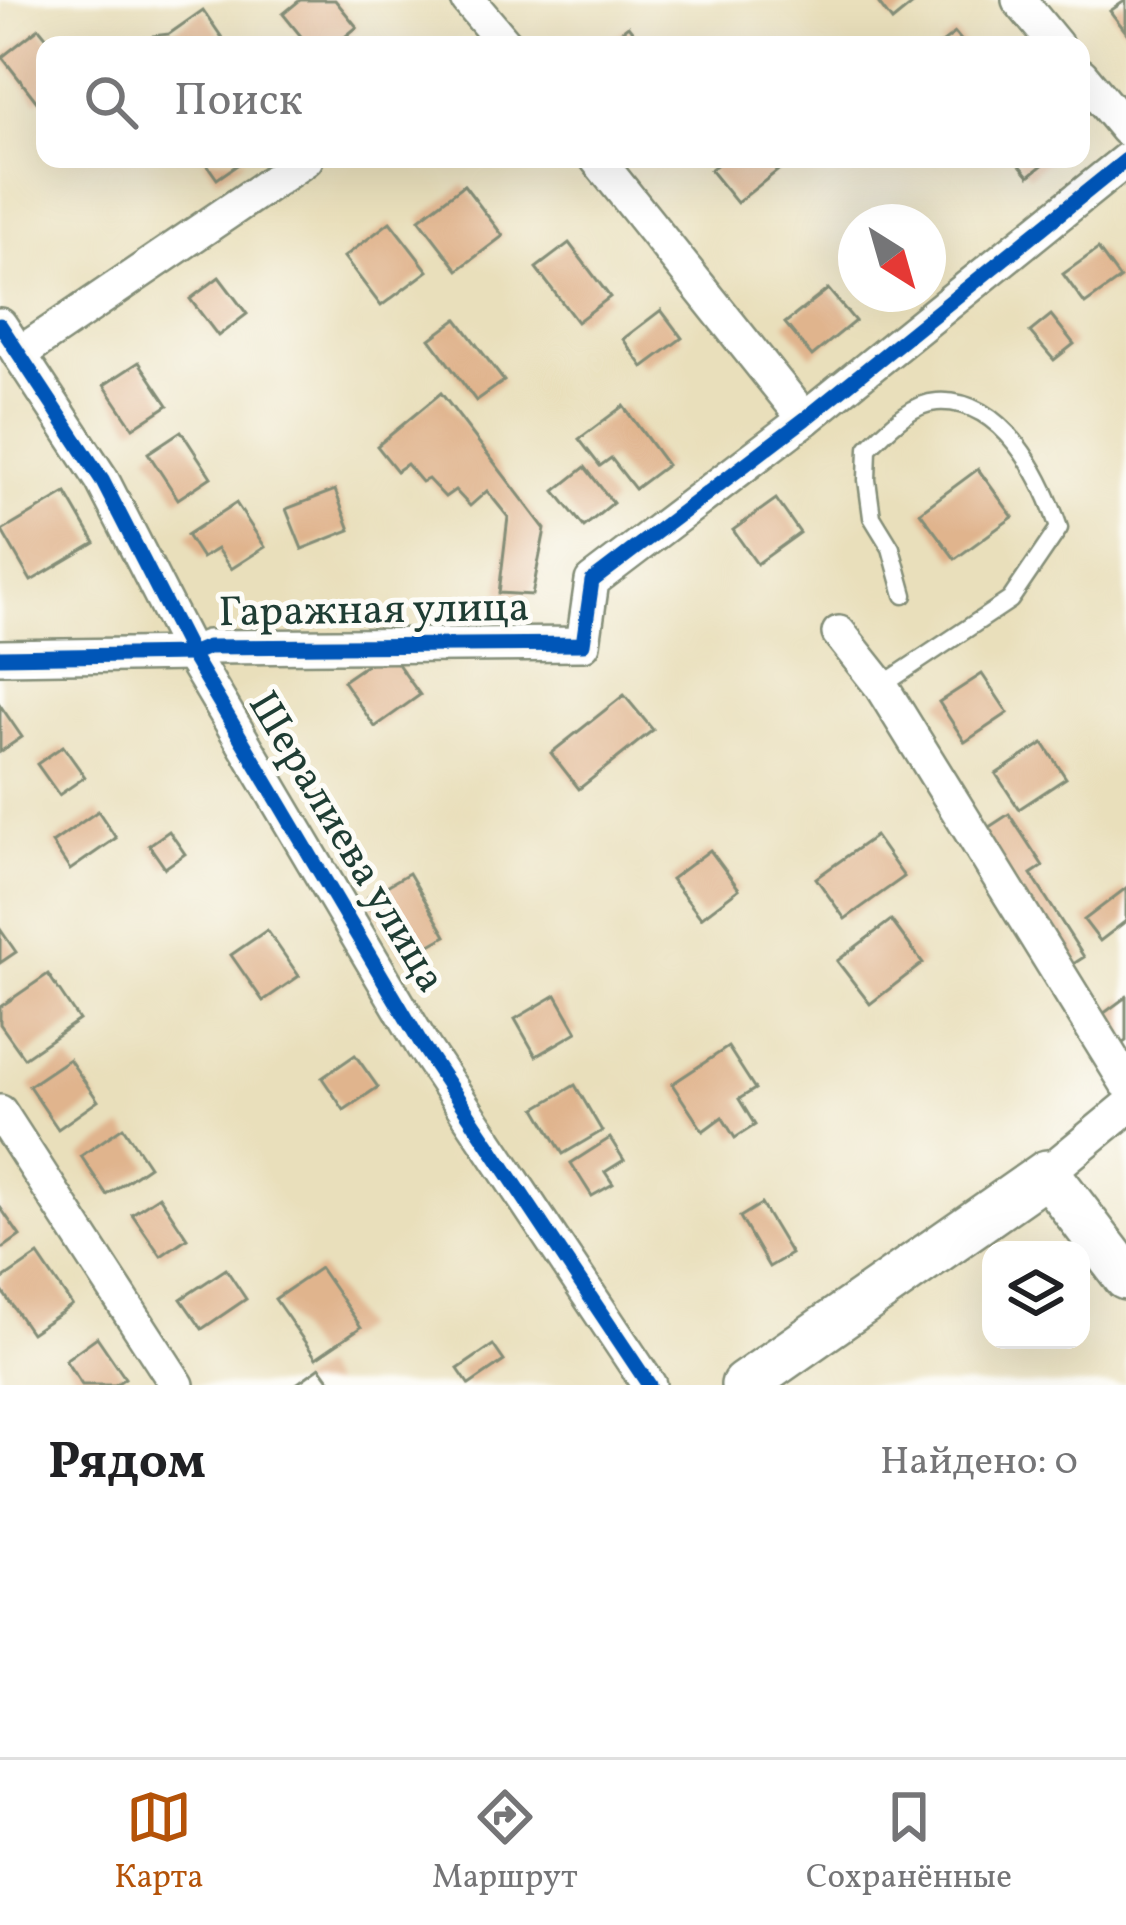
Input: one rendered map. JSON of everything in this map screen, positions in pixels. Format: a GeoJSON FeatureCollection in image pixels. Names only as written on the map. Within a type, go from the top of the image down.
{"type":"FeatureCollection","features":[{"type":"Feature","properties":{"kind":"street"},"geometry":{"type":"LineString","coordinates":[[468,0],[489,36]]}},
{"type":"Feature","properties":{"kind":"street"},"geometry":{"type":"LineString","coordinates":[[1019,0],[1049,36]]}},
{"type":"Feature","properties":{"kind":"street"},"geometry":{"type":"LineString","coordinates":[[1090,86],[1126,129]]}},
{"type":"Feature","properties":{"kind":"street","name":"Гаражная улица"},"geometry":{"type":"LineString","coordinates":[[0,657],[191,654],[208,646],[583,644],[592,581],[805,418],[1126,160]]}},
{"type":"Feature","properties":{"kind":"street"},"geometry":{"type":"LineString","coordinates":[[19,354],[293,168]]}},
{"type":"Feature","properties":{"kind":"street"},"geometry":{"type":"LineString","coordinates":[[604,168],[805,418]]}},
{"type":"Feature","properties":{"kind":"street","name":"Шералиева улица"},"geometry":{"type":"LineString","coordinates":[[0,325],[101,480],[191,654],[424,1048],[649,1385]]}},
{"type":"Feature","properties":{"kind":"street"},"geometry":{"type":"LineString","coordinates":[[839,633],[881,686],[1126,1082]]}},
{"type":"Feature","properties":{"kind":"street"},"geometry":{"type":"LineString","coordinates":[[744,1385],[1047,1173],[1126,1108]]}},
{"type":"Feature","properties":{"kind":"street"},"geometry":{"type":"LineString","coordinates":[[0,1112],[177,1385]]}},
{"type":"Feature","properties":{"kind":"street"},"geometry":{"type":"LineString","coordinates":[[1047,1173],[1126,1277]]}},
{"type":"Feature","properties":{"kind":"lane"},"geometry":{"type":"LineString","coordinates":[[881,686],[1010,601],[1059,528],[1045,485],[995,420],[937,402],[912,411],[868,448],[872,517],[890,548],[904,596]]}},
{"type":"Feature","properties":{"kind":"building"},"geometry":{"type":"Polygon","coordinates":[[[300,0],[335,0],[357,27],[346,36],[301,36],[283,14],[300,0]]]}},
{"type":"Feature","properties":{"kind":"building"},"geometry":{"type":"Polygon","coordinates":[[[918,0],[892,21],[879,4],[918,0]]]}},
{"type":"Feature","properties":{"kind":"building"},"geometry":{"type":"Polygon","coordinates":[[[1126,0],[1126,32],[1110,11],[1126,0]]]}},
{"type":"Feature","properties":{"kind":"building"},"geometry":{"type":"Polygon","coordinates":[[[203,10],[221,36],[153,36],[169,34],[203,10]]]}},
{"type":"Feature","properties":{"kind":"building"},"geometry":{"type":"Polygon","coordinates":[[[628,26],[636,36],[615,36],[628,26]]]}},
{"type":"Feature","properties":{"kind":"building"},"geometry":{"type":"Polygon","coordinates":[[[39,28],[46,36],[36,36],[36,101],[2,57],[39,28]]]}},
{"type":"Feature","properties":{"kind":"building"},"geometry":{"type":"Polygon","coordinates":[[[209,168],[233,168],[217,179],[209,168]]]}},
{"type":"Feature","properties":{"kind":"building"},"geometry":{"type":"Polygon","coordinates":[[[713,168],[781,168],[737,203],[713,168]]]}},
{"type":"Feature","properties":{"kind":"building"},"geometry":{"type":"Polygon","coordinates":[[[464,185],[503,236],[458,270],[419,219],[464,185]]]}},
{"type":"Feature","properties":{"kind":"building"},"geometry":{"type":"Polygon","coordinates":[[[390,222],[428,271],[381,306],[344,257],[390,222]]]}},
{"type":"Feature","properties":{"kind":"building"},"geometry":{"type":"Polygon","coordinates":[[[569,243],[610,297],[577,322],[536,268],[569,243]]]}},
{"type":"Feature","properties":{"kind":"building"},"geometry":{"type":"Polygon","coordinates":[[[1098,249],[1120,279],[1085,304],[1063,274],[1098,249]]]}},
{"type":"Feature","properties":{"kind":"building"},"geometry":{"type":"Polygon","coordinates":[[[219,277],[247,314],[218,336],[190,299],[219,277]]]}},
{"type":"Feature","properties":{"kind":"building"},"geometry":{"type":"Polygon","coordinates":[[[828,289],[838,301],[838,312],[847,312],[855,321],[812,356],[785,323],[828,289]]]}},
{"type":"Feature","properties":{"kind":"building"},"geometry":{"type":"Polygon","coordinates":[[[661,310],[682,338],[643,367],[623,339],[661,310]]]}},
{"type":"Feature","properties":{"kind":"building"},"geometry":{"type":"Polygon","coordinates":[[[1051,315],[1074,344],[1054,360],[1030,332],[1051,315]]]}},
{"type":"Feature","properties":{"kind":"building"},"geometry":{"type":"Polygon","coordinates":[[[457,319],[504,381],[476,401],[430,339],[457,319]]]}},
{"type":"Feature","properties":{"kind":"building"},"geometry":{"type":"Polygon","coordinates":[[[139,362],[168,405],[133,428],[104,385],[139,362]]]}},
{"type":"Feature","properties":{"kind":"building"},"geometry":{"type":"Polygon","coordinates":[[[441,393],[545,529],[532,595],[499,593],[508,517],[487,491],[470,506],[455,490],[445,497],[428,479],[422,482],[407,464],[397,471],[377,446],[441,393]]]}},
{"type":"Feature","properties":{"kind":"building"},"geometry":{"type":"Polygon","coordinates":[[[623,406],[667,465],[635,489],[611,458],[600,466],[579,439],[623,406]]]}},
{"type":"Feature","properties":{"kind":"building"},"geometry":{"type":"Polygon","coordinates":[[[181,431],[211,477],[178,499],[148,453],[181,431]]]}},
{"type":"Feature","properties":{"kind":"building"},"geometry":{"type":"Polygon","coordinates":[[[585,467],[613,503],[584,527],[555,491],[585,467]]]}},
{"type":"Feature","properties":{"kind":"building"},"geometry":{"type":"Polygon","coordinates":[[[978,469],[1013,517],[955,559],[920,512],[978,469]]]}},
{"type":"Feature","properties":{"kind":"building"},"geometry":{"type":"Polygon","coordinates":[[[335,490],[350,530],[302,549],[286,509],[335,490]]]}},
{"type":"Feature","properties":{"kind":"building"},"geometry":{"type":"Polygon","coordinates":[[[66,493],[95,543],[31,581],[2,531],[66,493]]]}},
{"type":"Feature","properties":{"kind":"building"},"geometry":{"type":"Polygon","coordinates":[[[776,499],[800,533],[757,564],[733,530],[776,499]]]}},
{"type":"Feature","properties":{"kind":"building"},"geometry":{"type":"Polygon","coordinates":[[[236,503],[265,547],[231,569],[217,549],[202,558],[187,535],[236,503]]]}},
{"type":"Feature","properties":{"kind":"building"},"geometry":{"type":"Polygon","coordinates":[[[388,650],[420,695],[375,727],[343,681],[388,650]]]}},
{"type":"Feature","properties":{"kind":"building"},"geometry":{"type":"Polygon","coordinates":[[[982,674],[1008,713],[965,742],[939,702],[982,674]]]}},
{"type":"Feature","properties":{"kind":"building"},"geometry":{"type":"Polygon","coordinates":[[[624,695],[653,730],[579,789],[551,753],[624,695]]]}},
{"type":"Feature","properties":{"kind":"building"},"geometry":{"type":"Polygon","coordinates":[[[0,705],[22,737],[0,752],[0,705]]]}},
{"type":"Feature","properties":{"kind":"building"},"geometry":{"type":"Polygon","coordinates":[[[1043,743],[1066,778],[1019,809],[996,774],[1043,743]]]}},
{"type":"Feature","properties":{"kind":"building"},"geometry":{"type":"Polygon","coordinates":[[[63,746],[85,777],[59,795],[37,764],[63,746]]]}},
{"type":"Feature","properties":{"kind":"building"},"geometry":{"type":"Polygon","coordinates":[[[98,811],[116,838],[70,870],[52,843],[98,811]]]}},
{"type":"Feature","properties":{"kind":"building"},"geometry":{"type":"Polygon","coordinates":[[[1009,814],[1043,866],[1031,874],[1084,957],[1067,968],[980,833],[1009,814]]]}},
{"type":"Feature","properties":{"kind":"building"},"geometry":{"type":"Polygon","coordinates":[[[169,831],[185,854],[165,868],[149,845],[169,831]]]}},
{"type":"Feature","properties":{"kind":"building"},"geometry":{"type":"Polygon","coordinates":[[[875,836],[904,877],[845,919],[816,878],[875,836]]]}},
{"type":"Feature","properties":{"kind":"building"},"geometry":{"type":"Polygon","coordinates":[[[710,850],[739,889],[701,918],[671,879],[710,850]]]}},
{"type":"Feature","properties":{"kind":"building"},"geometry":{"type":"Polygon","coordinates":[[[409,873],[446,936],[405,959],[368,897],[409,873]]]}},
{"type":"Feature","properties":{"kind":"building"},"geometry":{"type":"Polygon","coordinates":[[[1126,888],[1126,921],[1100,941],[1084,920],[1126,888]]]}},
{"type":"Feature","properties":{"kind":"building"},"geometry":{"type":"Polygon","coordinates":[[[891,920],[923,963],[870,1004],[837,961],[891,920]]]}},
{"type":"Feature","properties":{"kind":"building"},"geometry":{"type":"Polygon","coordinates":[[[0,929],[16,952],[0,963],[0,929]]]}},
{"type":"Feature","properties":{"kind":"building"},"geometry":{"type":"Polygon","coordinates":[[[267,930],[299,976],[263,1001],[231,955],[267,930]]]}},
{"type":"Feature","properties":{"kind":"building"},"geometry":{"type":"Polygon","coordinates":[[[48,974],[79,1020],[24,1058],[0,1024],[0,1007],[48,974]]]}},
{"type":"Feature","properties":{"kind":"building"},"geometry":{"type":"Polygon","coordinates":[[[556,995],[577,1032],[536,1056],[515,1019],[556,995]]]}},
{"type":"Feature","properties":{"kind":"building"},"geometry":{"type":"Polygon","coordinates":[[[1126,997],[1126,1041],[1117,1047],[1096,1019],[1126,997]]]}},
{"type":"Feature","properties":{"kind":"building"},"geometry":{"type":"Polygon","coordinates":[[[728,1047],[755,1089],[739,1099],[755,1125],[735,1138],[722,1117],[703,1131],[672,1084],[728,1047]]]}},
{"type":"Feature","properties":{"kind":"building"},"geometry":{"type":"Polygon","coordinates":[[[355,1055],[378,1087],[344,1110],[322,1078],[355,1055]]]}},
{"type":"Feature","properties":{"kind":"building"},"geometry":{"type":"Polygon","coordinates":[[[69,1059],[98,1101],[58,1129],[29,1086],[69,1059]]]}},
{"type":"Feature","properties":{"kind":"building"},"geometry":{"type":"Polygon","coordinates":[[[575,1085],[602,1131],[563,1154],[536,1108],[575,1085]]]}},
{"type":"Feature","properties":{"kind":"building"},"geometry":{"type":"Polygon","coordinates":[[[123,1127],[149,1166],[107,1195],[81,1156],[123,1127]]]}},
{"type":"Feature","properties":{"kind":"building"},"geometry":{"type":"Polygon","coordinates":[[[610,1138],[624,1160],[605,1172],[613,1184],[592,1196],[571,1163],[610,1138]]]}},
{"type":"Feature","properties":{"kind":"building"},"geometry":{"type":"Polygon","coordinates":[[[159,1196],[187,1238],[161,1256],[132,1214],[159,1196]]]}},
{"type":"Feature","properties":{"kind":"building"},"geometry":{"type":"Polygon","coordinates":[[[761,1204],[791,1254],[769,1267],[740,1217],[761,1204]]]}},
{"type":"Feature","properties":{"kind":"building"},"geometry":{"type":"Polygon","coordinates":[[[0,1207],[20,1236],[0,1250],[0,1207]]]}},
{"type":"Feature","properties":{"kind":"building"},"geometry":{"type":"Polygon","coordinates":[[[38,1255],[72,1305],[31,1333],[0,1281],[38,1255]]]}},
{"type":"Feature","properties":{"kind":"building"},"geometry":{"type":"Polygon","coordinates":[[[320,1268],[361,1327],[316,1358],[275,1299],[320,1268]]]}},
{"type":"Feature","properties":{"kind":"building"},"geometry":{"type":"Polygon","coordinates":[[[226,1269],[246,1299],[202,1329],[181,1299],[226,1269]]]}},
{"type":"Feature","properties":{"kind":"building"},"geometry":{"type":"Polygon","coordinates":[[[97,1337],[125,1378],[115,1385],[82,1385],[65,1360],[97,1337]]]}},
{"type":"Feature","properties":{"kind":"building"},"geometry":{"type":"Polygon","coordinates":[[[493,1345],[504,1361],[469,1385],[458,1369],[493,1345]]]}},
{"type":"Feature","properties":{"kind":"building"},"geometry":{"type":"Polygon","coordinates":[[[320,1367],[333,1385],[295,1385],[320,1367]]]}},
{"type":"Feature","properties":{"kind":"cycle path"},"geometry":{"type":"LineString","coordinates":[[0,657],[191,654],[208,647],[583,644],[592,581],[805,419],[1126,160]]}},
{"type":"Feature","properties":{"kind":"cycle path"},"geometry":{"type":"LineString","coordinates":[[0,325],[102,480],[191,654],[424,1048],[649,1385]]}}]}
